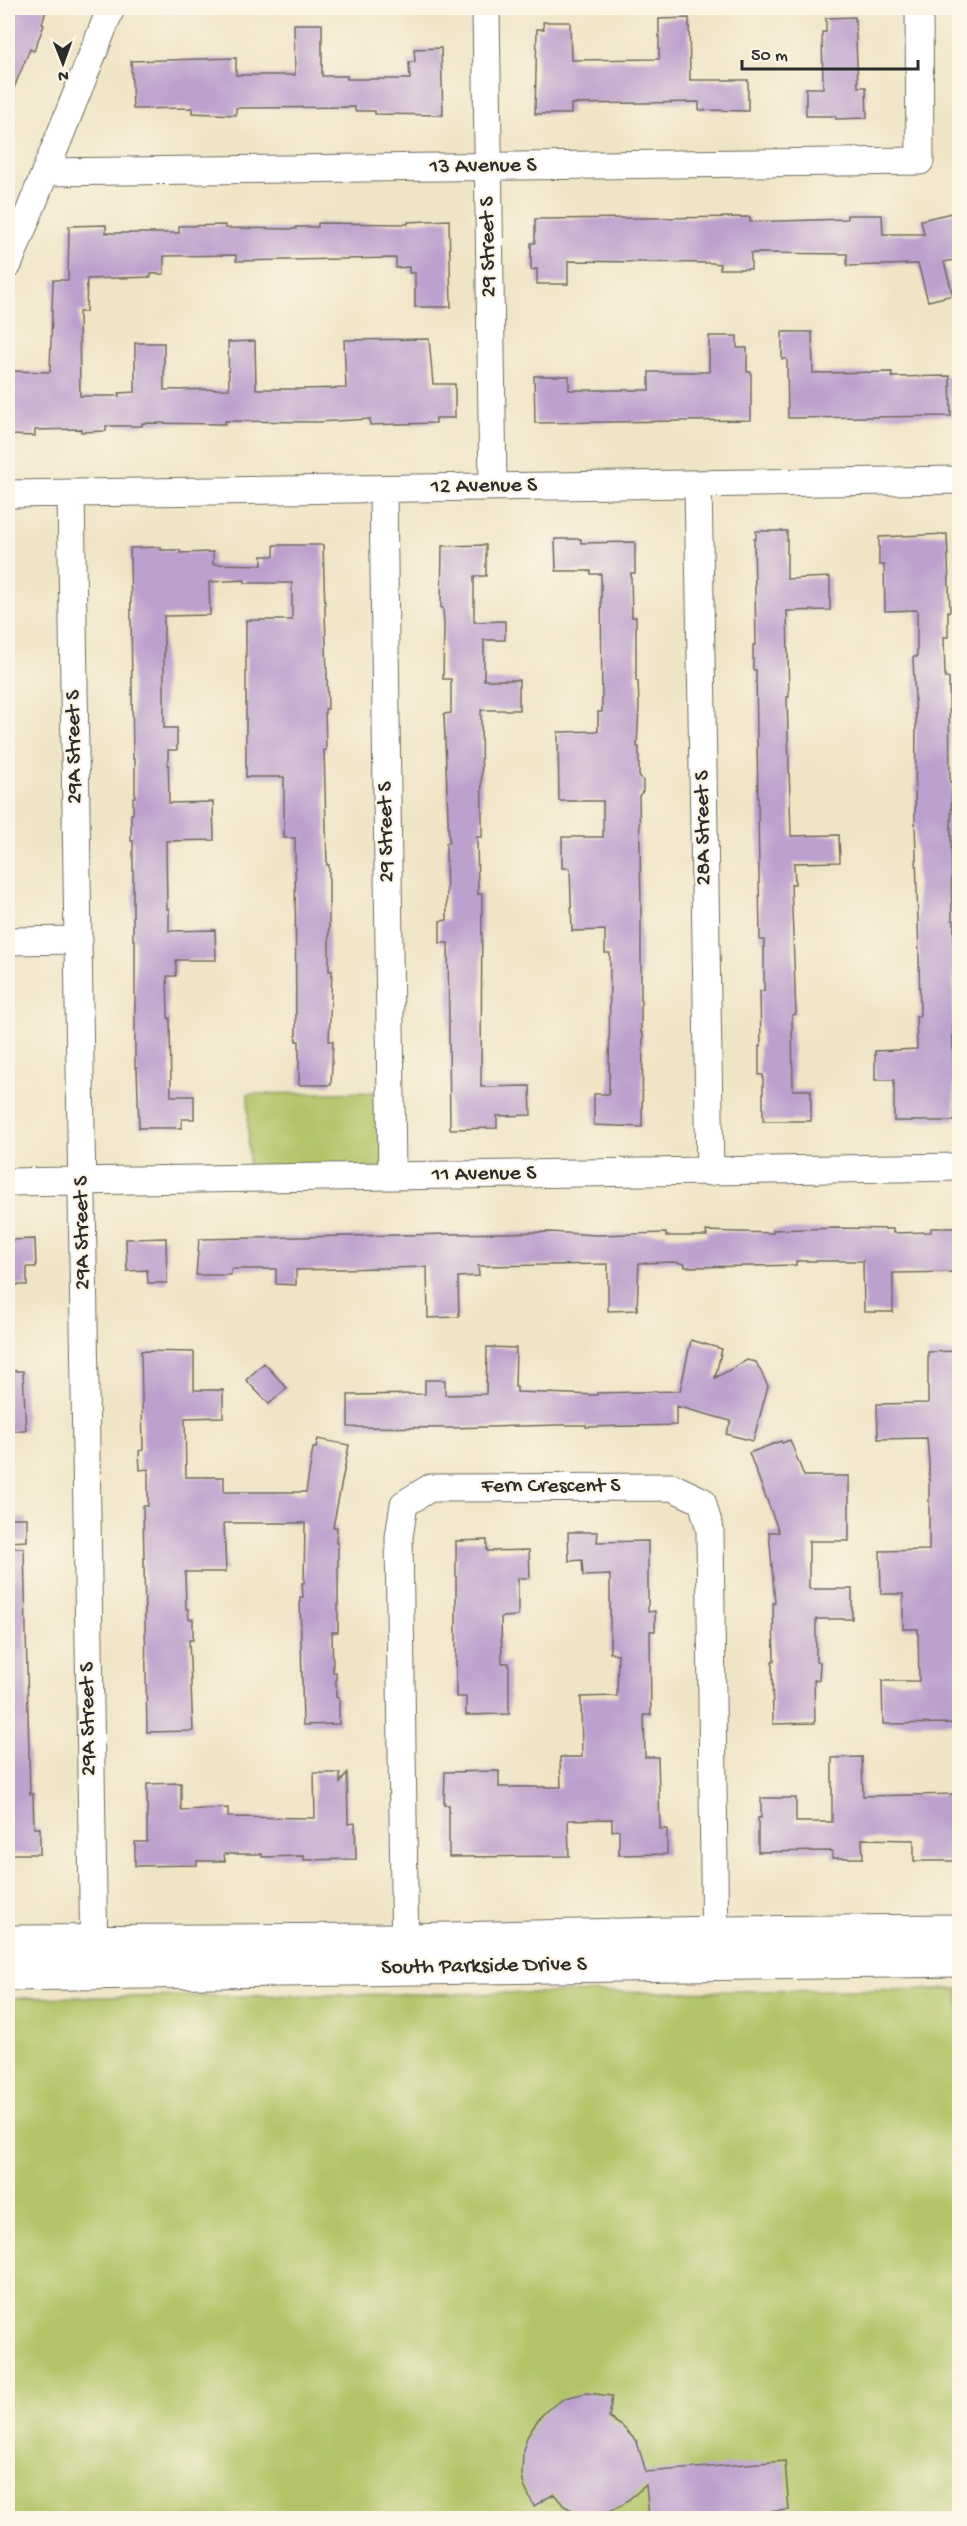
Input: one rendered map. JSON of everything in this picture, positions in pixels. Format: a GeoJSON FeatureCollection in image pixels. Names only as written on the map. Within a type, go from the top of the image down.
{"type":"FeatureCollection","features":[{"type":"Feature","properties":{"kind":"main road","name":"South Parkside Drive S"},"geometry":{"type":"LineString","coordinates":[[8,1974],[94,1972],[405,1954],[715,1948],[960,1931]]}},
{"type":"Feature","properties":{"kind":"main road","name":"South Parkside Drive S"},"geometry":{"type":"LineString","coordinates":[[8,1942],[93,1940],[405,1954]]}},
{"type":"Feature","properties":{"kind":"main road","name":"South Parkside Drive S"},"geometry":{"type":"LineString","coordinates":[[715,1948],[960,1960]]}},
{"type":"Feature","properties":{"kind":"street"},"geometry":{"type":"LineString","coordinates":[[8,265],[111,8]]}},
{"type":"Feature","properties":{"kind":"street","name":"29 Street S"},"geometry":{"type":"LineString","coordinates":[[486,8],[493,487]]}},
{"type":"Feature","properties":{"kind":"street","name":"13 Avenue S"},"geometry":{"type":"LineString","coordinates":[[45,172],[920,161],[919,8]]}},
{"type":"Feature","properties":{"kind":"street","name":"12 Avenue S"},"geometry":{"type":"LineString","coordinates":[[8,494],[960,480]]}},
{"type":"Feature","properties":{"kind":"street","name":"28A Street S"},"geometry":{"type":"LineString","coordinates":[[698,484],[710,1172]]}},
{"type":"Feature","properties":{"kind":"street","name":"29 Street S"},"geometry":{"type":"LineString","coordinates":[[383,489],[392,1176]]}},
{"type":"Feature","properties":{"kind":"street","name":"29A Street S"},"geometry":{"type":"LineString","coordinates":[[71,494],[94,1972]]}},
{"type":"Feature","properties":{"kind":"street"},"geometry":{"type":"LineString","coordinates":[[8,941],[79,940]]}},
{"type":"Feature","properties":{"kind":"street","name":"11 Avenue S"},"geometry":{"type":"LineString","coordinates":[[8,1182],[960,1167]]}},
{"type":"Feature","properties":{"kind":"street","name":"Fern Crescent S"},"geometry":{"type":"LineString","coordinates":[[405,1954],[399,1537],[404,1504],[430,1488],[672,1486],[702,1501],[710,1530],[715,1948]]}},
{"type":"Feature","properties":{"kind":"green space"},"geometry":{"type":"Polygon","coordinates":[[[391,1092],[392,1176],[249,1178],[248,1094],[391,1092]]]}},
{"type":"Feature","properties":{"kind":"green space"},"geometry":{"type":"Polygon","coordinates":[[[959,1989],[959,2518],[8,2518],[8,1998],[959,1989]]]}},
{"type":"Feature","properties":{"kind":"building"},"geometry":{"type":"Polygon","coordinates":[[[14,8],[47,8],[42,24],[44,25],[34,51],[30,49],[8,102],[8,23],[14,8]]]}},
{"type":"Feature","properties":{"kind":"building"},"geometry":{"type":"Polygon","coordinates":[[[855,17],[858,87],[866,87],[867,118],[836,119],[835,116],[806,116],[806,88],[823,88],[822,32],[826,32],[826,18],[855,17]]]}},
{"type":"Feature","properties":{"kind":"building"},"geometry":{"type":"Polygon","coordinates":[[[689,18],[690,80],[748,80],[748,111],[699,110],[699,102],[571,104],[571,114],[535,114],[537,29],[544,29],[543,22],[570,22],[571,60],[659,59],[659,19],[689,18]]]}},
{"type":"Feature","properties":{"kind":"building"},"geometry":{"type":"Polygon","coordinates":[[[294,24],[322,24],[322,76],[347,76],[347,79],[410,79],[409,62],[415,62],[414,49],[441,48],[443,115],[375,114],[375,111],[355,111],[355,107],[236,108],[236,115],[192,113],[192,108],[133,109],[131,61],[236,58],[236,75],[295,75],[294,24]]]}},
{"type":"Feature","properties":{"kind":"building"},"geometry":{"type":"Polygon","coordinates":[[[960,211],[960,259],[944,262],[953,295],[928,301],[918,264],[847,266],[847,254],[751,253],[751,269],[720,269],[720,264],[712,263],[568,261],[568,284],[537,284],[537,269],[531,270],[531,243],[535,243],[535,219],[750,217],[750,222],[847,219],[847,215],[882,215],[883,234],[924,234],[921,220],[960,211]]]}},
{"type":"Feature","properties":{"kind":"building"},"geometry":{"type":"Polygon","coordinates":[[[449,220],[451,307],[415,307],[415,273],[409,273],[409,267],[396,268],[396,258],[236,261],[236,255],[164,256],[164,274],[151,274],[151,277],[87,279],[86,312],[79,312],[80,396],[119,396],[119,393],[135,392],[135,343],[164,343],[164,390],[229,389],[228,342],[255,341],[256,389],[301,389],[346,388],[344,340],[429,339],[433,384],[455,384],[455,418],[436,418],[436,423],[370,425],[370,419],[318,422],[225,421],[225,424],[142,423],[142,426],[106,426],[106,431],[35,430],[35,436],[8,435],[8,371],[50,372],[53,280],[68,280],[69,226],[106,225],[106,233],[179,233],[179,226],[225,225],[225,228],[296,229],[296,227],[318,227],[318,223],[408,224],[408,222],[449,220]]]}},
{"type":"Feature","properties":{"kind":"building"},"geometry":{"type":"Polygon","coordinates":[[[782,332],[812,332],[813,373],[892,372],[892,377],[950,376],[951,416],[788,418],[787,359],[782,359],[782,332]]]}},
{"type":"Feature","properties":{"kind":"building"},"geometry":{"type":"Polygon","coordinates":[[[709,336],[737,336],[737,348],[747,348],[747,372],[751,372],[751,420],[535,423],[534,376],[569,376],[569,390],[649,390],[649,372],[709,372],[709,336]]]}},
{"type":"Feature","properties":{"kind":"building"},"geometry":{"type":"Polygon","coordinates":[[[756,531],[787,531],[787,579],[830,577],[830,610],[787,611],[791,836],[839,835],[840,862],[794,863],[795,884],[791,884],[796,1014],[792,1015],[793,1090],[811,1090],[811,1121],[763,1121],[763,1075],[759,1075],[759,1046],[761,1046],[760,991],[764,991],[764,940],[760,940],[756,670],[753,670],[753,645],[756,645],[754,539],[756,539],[756,531]]]}},
{"type":"Feature","properties":{"kind":"building"},"geometry":{"type":"Polygon","coordinates":[[[947,534],[950,611],[948,611],[948,637],[944,637],[945,678],[949,678],[950,782],[952,782],[955,1121],[894,1121],[894,1080],[875,1080],[875,1051],[917,1049],[916,1016],[920,1016],[913,657],[917,657],[917,610],[885,611],[884,565],[879,565],[879,537],[947,534]]]}},
{"type":"Feature","properties":{"kind":"building"},"geometry":{"type":"Polygon","coordinates":[[[555,539],[581,539],[581,543],[635,542],[635,573],[631,573],[632,617],[636,617],[636,681],[638,681],[639,706],[637,747],[639,747],[639,776],[643,780],[643,791],[639,796],[641,1033],[643,1033],[642,1127],[594,1125],[594,1094],[609,1094],[610,953],[605,953],[605,930],[572,931],[570,868],[562,868],[562,837],[603,837],[603,801],[559,801],[558,732],[598,731],[598,712],[602,712],[601,574],[591,574],[591,571],[556,571],[555,539]]]}},
{"type":"Feature","properties":{"kind":"building"},"geometry":{"type":"Polygon","coordinates":[[[274,545],[323,545],[328,709],[325,709],[326,750],[324,750],[327,865],[329,865],[329,971],[332,971],[329,1041],[333,1041],[331,1085],[299,1085],[299,1041],[296,1041],[295,838],[284,838],[284,777],[246,777],[246,620],[292,620],[292,583],[245,583],[245,580],[209,582],[210,615],[164,616],[164,728],[177,728],[177,750],[168,750],[169,803],[213,802],[214,840],[166,841],[167,909],[169,909],[169,931],[215,930],[216,960],[176,960],[176,976],[167,976],[171,1096],[194,1096],[194,1119],[182,1119],[182,1128],[139,1128],[137,1068],[135,1068],[135,940],[133,940],[133,841],[131,841],[131,814],[133,814],[133,797],[135,797],[135,759],[133,759],[130,548],[161,547],[161,550],[180,550],[180,553],[213,552],[213,564],[262,565],[262,556],[274,556],[274,545]]]}},
{"type":"Feature","properties":{"kind":"building"},"geometry":{"type":"Polygon","coordinates":[[[486,545],[486,576],[474,576],[474,622],[505,621],[505,640],[484,640],[484,680],[519,680],[519,710],[481,710],[482,837],[477,837],[478,894],[482,894],[481,1087],[530,1086],[531,1115],[497,1116],[497,1128],[450,1129],[448,943],[440,943],[440,921],[447,920],[446,843],[449,843],[444,714],[451,713],[451,679],[443,679],[442,546],[486,545]]]}},
{"type":"Feature","properties":{"kind":"building"},"geometry":{"type":"Polygon","coordinates":[[[931,1228],[960,1228],[960,1272],[893,1273],[893,1312],[864,1312],[863,1261],[796,1261],[796,1265],[685,1267],[685,1264],[675,1262],[639,1263],[637,1310],[608,1311],[608,1264],[478,1266],[479,1276],[458,1277],[459,1317],[428,1318],[427,1267],[296,1270],[296,1285],[276,1284],[276,1269],[231,1269],[231,1275],[196,1275],[199,1239],[550,1232],[595,1235],[666,1233],[666,1236],[707,1236],[706,1231],[773,1233],[773,1230],[893,1229],[893,1233],[931,1232],[931,1228]]]}},
{"type":"Feature","properties":{"kind":"building"},"geometry":{"type":"Polygon","coordinates":[[[166,1238],[167,1283],[148,1283],[147,1270],[127,1271],[126,1239],[166,1238]]]}},
{"type":"Feature","properties":{"kind":"building"},"geometry":{"type":"Polygon","coordinates":[[[35,1239],[36,1267],[27,1267],[27,1285],[8,1285],[8,1240],[35,1239]]]}},
{"type":"Feature","properties":{"kind":"building"},"geometry":{"type":"Polygon","coordinates":[[[691,1340],[722,1349],[715,1378],[747,1360],[756,1362],[768,1386],[753,1441],[726,1434],[731,1421],[676,1406],[676,1425],[348,1427],[348,1395],[425,1394],[425,1380],[445,1380],[445,1395],[486,1394],[487,1347],[516,1348],[515,1387],[517,1387],[517,1392],[597,1395],[597,1393],[680,1391],[691,1340]]]}},
{"type":"Feature","properties":{"kind":"building"},"geometry":{"type":"Polygon","coordinates":[[[141,1351],[194,1352],[194,1390],[223,1390],[223,1417],[185,1418],[186,1477],[224,1477],[224,1492],[306,1492],[313,1448],[316,1448],[318,1439],[349,1445],[333,1527],[337,1527],[336,1543],[338,1543],[338,1632],[332,1632],[333,1672],[336,1672],[336,1697],[339,1697],[339,1724],[303,1725],[300,1597],[303,1597],[302,1583],[304,1583],[305,1523],[224,1523],[226,1572],[185,1572],[186,1609],[188,1609],[189,1619],[193,1619],[193,1640],[189,1640],[193,1731],[147,1732],[143,1506],[148,1506],[148,1469],[140,1470],[139,1451],[143,1450],[141,1351]]]}},
{"type":"Feature","properties":{"kind":"building"},"geometry":{"type":"Polygon","coordinates":[[[959,1351],[960,1723],[883,1724],[882,1681],[919,1681],[918,1629],[903,1629],[903,1594],[881,1594],[880,1551],[929,1550],[929,1463],[927,1438],[878,1439],[877,1404],[928,1403],[928,1352],[959,1351]]]}},
{"type":"Feature","properties":{"kind":"building"},"geometry":{"type":"Polygon","coordinates":[[[264,1363],[287,1388],[269,1404],[246,1380],[264,1363]]]}},
{"type":"Feature","properties":{"kind":"building"},"geometry":{"type":"Polygon","coordinates":[[[8,1371],[23,1371],[26,1431],[8,1431],[8,1371]]]}},
{"type":"Feature","properties":{"kind":"building"},"geometry":{"type":"Polygon","coordinates":[[[790,1440],[804,1476],[849,1476],[849,1541],[809,1541],[809,1589],[852,1589],[852,1619],[816,1619],[816,1662],[820,1662],[819,1680],[814,1680],[815,1723],[773,1724],[772,1661],[774,1661],[773,1603],[775,1603],[769,1532],[779,1532],[749,1453],[790,1440]]]}},
{"type":"Feature","properties":{"kind":"building"},"geometry":{"type":"Polygon","coordinates":[[[8,1518],[27,1518],[27,1541],[8,1542],[8,1518]]]}},
{"type":"Feature","properties":{"kind":"building"},"geometry":{"type":"Polygon","coordinates":[[[568,1532],[598,1532],[597,1542],[648,1541],[648,1612],[655,1611],[655,1631],[650,1631],[651,1715],[644,1715],[645,1757],[658,1757],[660,1829],[667,1829],[667,1854],[619,1855],[619,1830],[612,1831],[612,1819],[568,1820],[569,1856],[449,1857],[449,1805],[444,1805],[445,1772],[499,1771],[499,1787],[561,1787],[560,1757],[582,1757],[581,1697],[617,1696],[618,1654],[610,1653],[610,1575],[583,1576],[582,1560],[569,1561],[568,1532]]]}},
{"type":"Feature","properties":{"kind":"building"},"geometry":{"type":"Polygon","coordinates":[[[487,1540],[487,1551],[529,1550],[530,1578],[518,1578],[518,1616],[501,1617],[502,1663],[509,1663],[509,1714],[466,1715],[466,1697],[456,1697],[456,1541],[487,1540]]]}},
{"type":"Feature","properties":{"kind":"building"},"geometry":{"type":"Polygon","coordinates":[[[8,1548],[24,1548],[30,1794],[33,1794],[34,1828],[40,1828],[40,1854],[8,1854],[8,1548]]]}},
{"type":"Feature","properties":{"kind":"building"},"geometry":{"type":"Polygon","coordinates":[[[862,1757],[863,1796],[960,1794],[960,1861],[914,1861],[914,1840],[862,1839],[863,1858],[832,1858],[832,1851],[758,1852],[758,1818],[761,1818],[761,1798],[796,1798],[796,1822],[832,1822],[832,1758],[862,1757]]]}},
{"type":"Feature","properties":{"kind":"building"},"geometry":{"type":"Polygon","coordinates":[[[314,1773],[340,1773],[340,1783],[347,1773],[348,1824],[355,1823],[356,1859],[304,1860],[304,1856],[262,1857],[262,1854],[224,1854],[225,1861],[197,1861],[197,1865],[135,1866],[135,1842],[147,1842],[147,1784],[181,1783],[181,1810],[228,1808],[228,1817],[315,1818],[314,1773]]]}},
{"type":"Feature","properties":{"kind":"building"},"geometry":{"type":"Polygon","coordinates":[[[586,2393],[612,2396],[609,2418],[622,2426],[637,2442],[646,2472],[785,2461],[789,2510],[685,2518],[649,2518],[646,2485],[621,2506],[605,2513],[583,2514],[574,2511],[564,2506],[554,2494],[534,2506],[524,2486],[522,2476],[523,2450],[527,2437],[547,2410],[565,2398],[586,2393]]]}}]}
